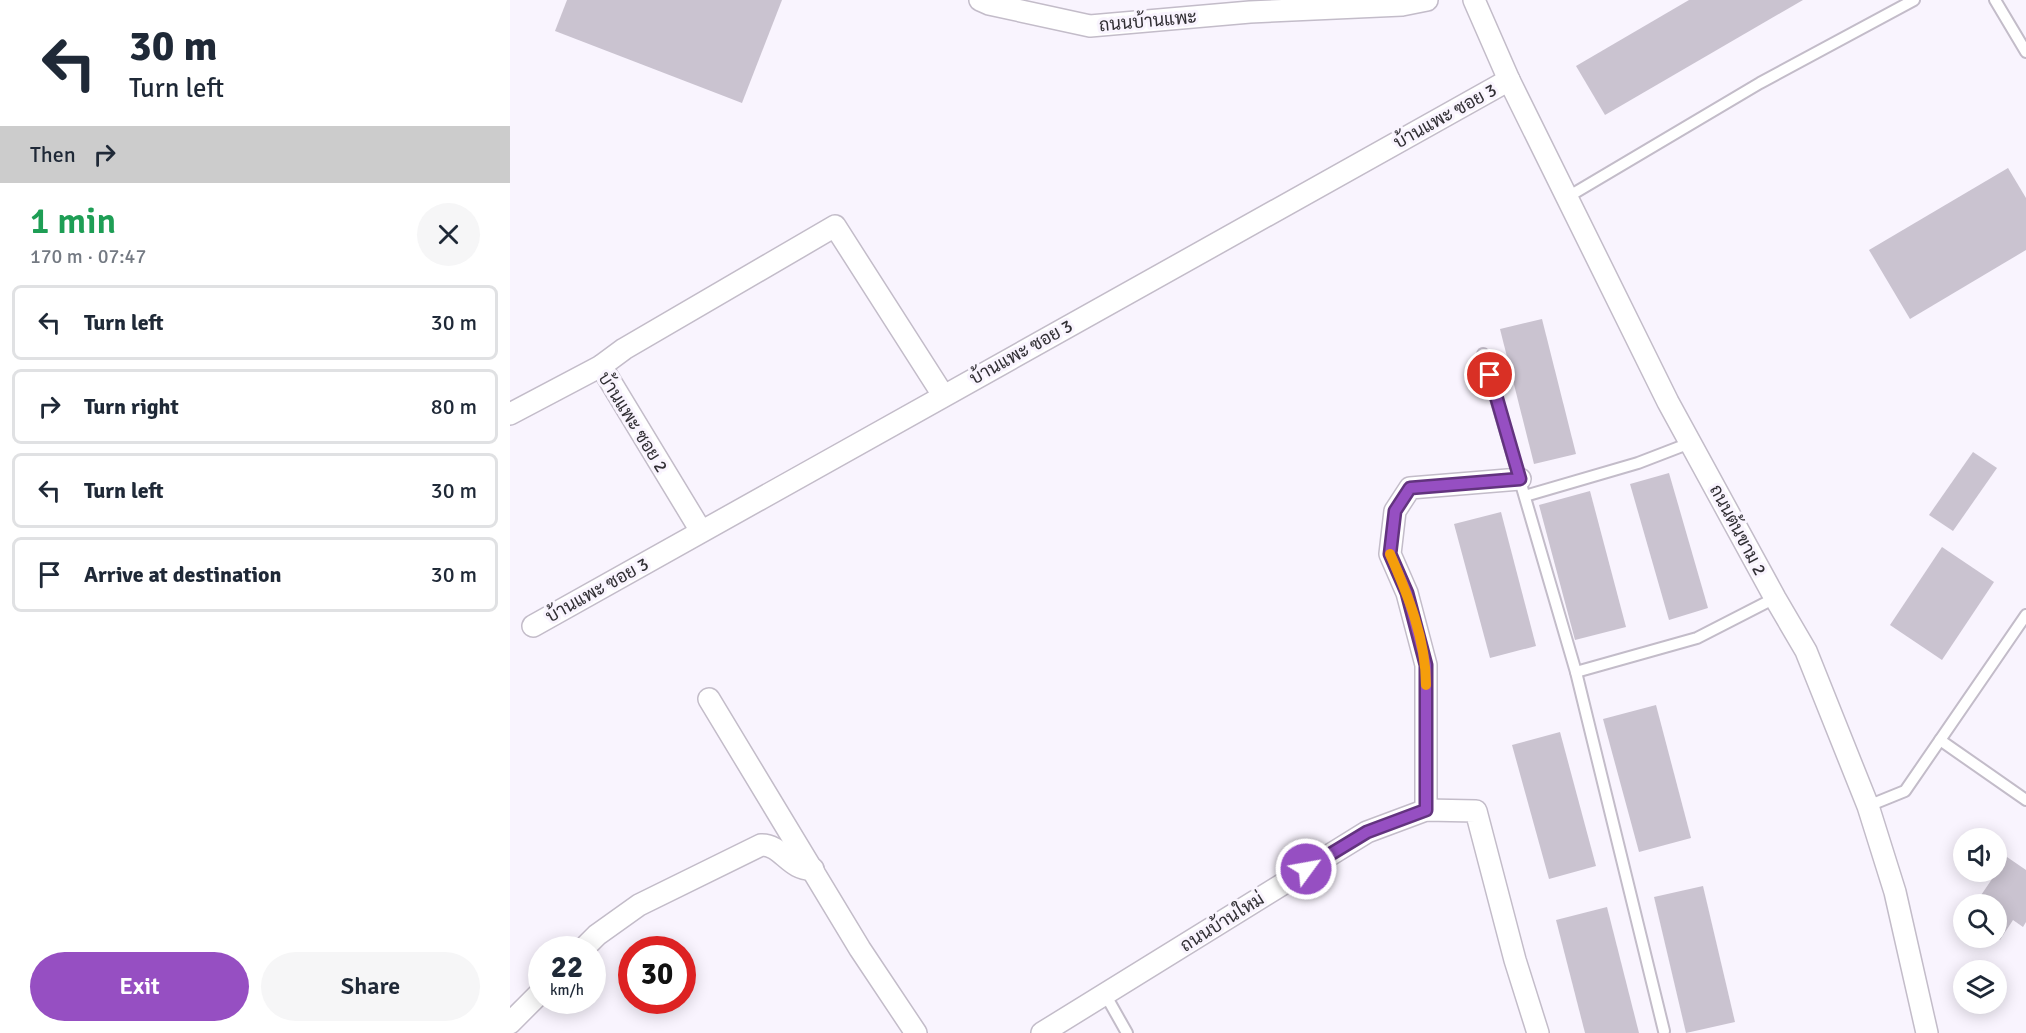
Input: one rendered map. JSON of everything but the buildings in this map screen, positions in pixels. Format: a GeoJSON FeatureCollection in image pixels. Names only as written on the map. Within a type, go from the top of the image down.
{"type":"FeatureCollection","features":[{"type":"Feature","properties":{"kind":"street","name":"ถนนบ้านแพะ"},"geometry":{"type":"LineString","coordinates":[[980,0],[989,4],[1090,26],[1250,12],[1402,5],[1427,0]]}},
{"type":"Feature","properties":{"kind":"street","name":"ถนนต้นขาม 2"},"geometry":{"type":"LineString","coordinates":[[1477,8],[1566,198],[1690,443],[1806,651],[1868,806],[1895,892],[1927,1033]]}},
{"type":"Feature","properties":{"kind":"street","name":"บ้านแพะ ซอย 3"},"geometry":{"type":"LineString","coordinates":[[533,626],[1509,80]]}},
{"type":"Feature","properties":{"kind":"street"},"geometry":{"type":"LineString","coordinates":[[601,366],[624,349],[835,226],[943,395]]}},
{"type":"Feature","properties":{"kind":"street","name":"บ้านแพะ ซอย 2"},"geometry":{"type":"LineString","coordinates":[[510,414],[601,366],[701,531]]}},
{"type":"Feature","properties":{"kind":"street"},"geometry":{"type":"LineString","coordinates":[[1426,810],[1426,665],[1407,593],[1390,554],[1395,511],[1410,488],[1523,488]]}},
{"type":"Feature","properties":{"kind":"street"},"geometry":{"type":"LineString","coordinates":[[709,699],[860,949],[916,1033]]}},
{"type":"Feature","properties":{"kind":"street","name":"ถนนบ้านใหม่"},"geometry":{"type":"LineString","coordinates":[[1042,1033],[1367,832],[1426,810],[1476,812],[1515,960],[1538,1033]]}},
{"type":"Feature","properties":{"kind":"street"},"geometry":{"type":"LineString","coordinates":[[596,936],[639,905],[761,845],[765,844],[777,850],[803,870],[813,869]]}},
{"type":"Feature","properties":{"kind":"street"},"geometry":{"type":"LineString","coordinates":[[510,1023],[528,1005]]}},
{"type":"Feature","properties":{"kind":"lane"},"geometry":{"type":"LineString","coordinates":[[1566,198],[1760,83],[1914,0]]}},
{"type":"Feature","properties":{"kind":"lane"},"geometry":{"type":"LineString","coordinates":[[1995,0],[2026,52]]}},
{"type":"Feature","properties":{"kind":"lane"},"geometry":{"type":"LineString","coordinates":[[1483,354],[1576,672],[1664,1031]]}},
{"type":"Feature","properties":{"kind":"lane"},"geometry":{"type":"LineString","coordinates":[[1523,488],[1638,463],[1690,443]]}},
{"type":"Feature","properties":{"kind":"lane"},"geometry":{"type":"LineString","coordinates":[[1576,672],[1696,638],[1775,598]]}},
{"type":"Feature","properties":{"kind":"lane"},"geometry":{"type":"LineString","coordinates":[[1868,806],[1905,791],[2026,615]]}},
{"type":"Feature","properties":{"kind":"lane"},"geometry":{"type":"LineString","coordinates":[[1940,740],[2026,800]]}},
{"type":"Feature","properties":{"kind":"lane"},"geometry":{"type":"LineString","coordinates":[[1106,994],[1127,1033]]}},
{"type":"Feature","properties":{"kind":"slow traffic"},"geometry":{"type":"LineString","coordinates":[[1390,554],[1407,593],[1426,665],[1426,685]]}},
{"type":"Feature","properties":{"kind":"route"},"geometry":{"type":"LineString","coordinates":[[1306,869],[1367,832],[1426,810],[1426,665],[1407,593],[1390,554],[1395,511],[1410,488],[1520,479],[1490,375]]}}]}
